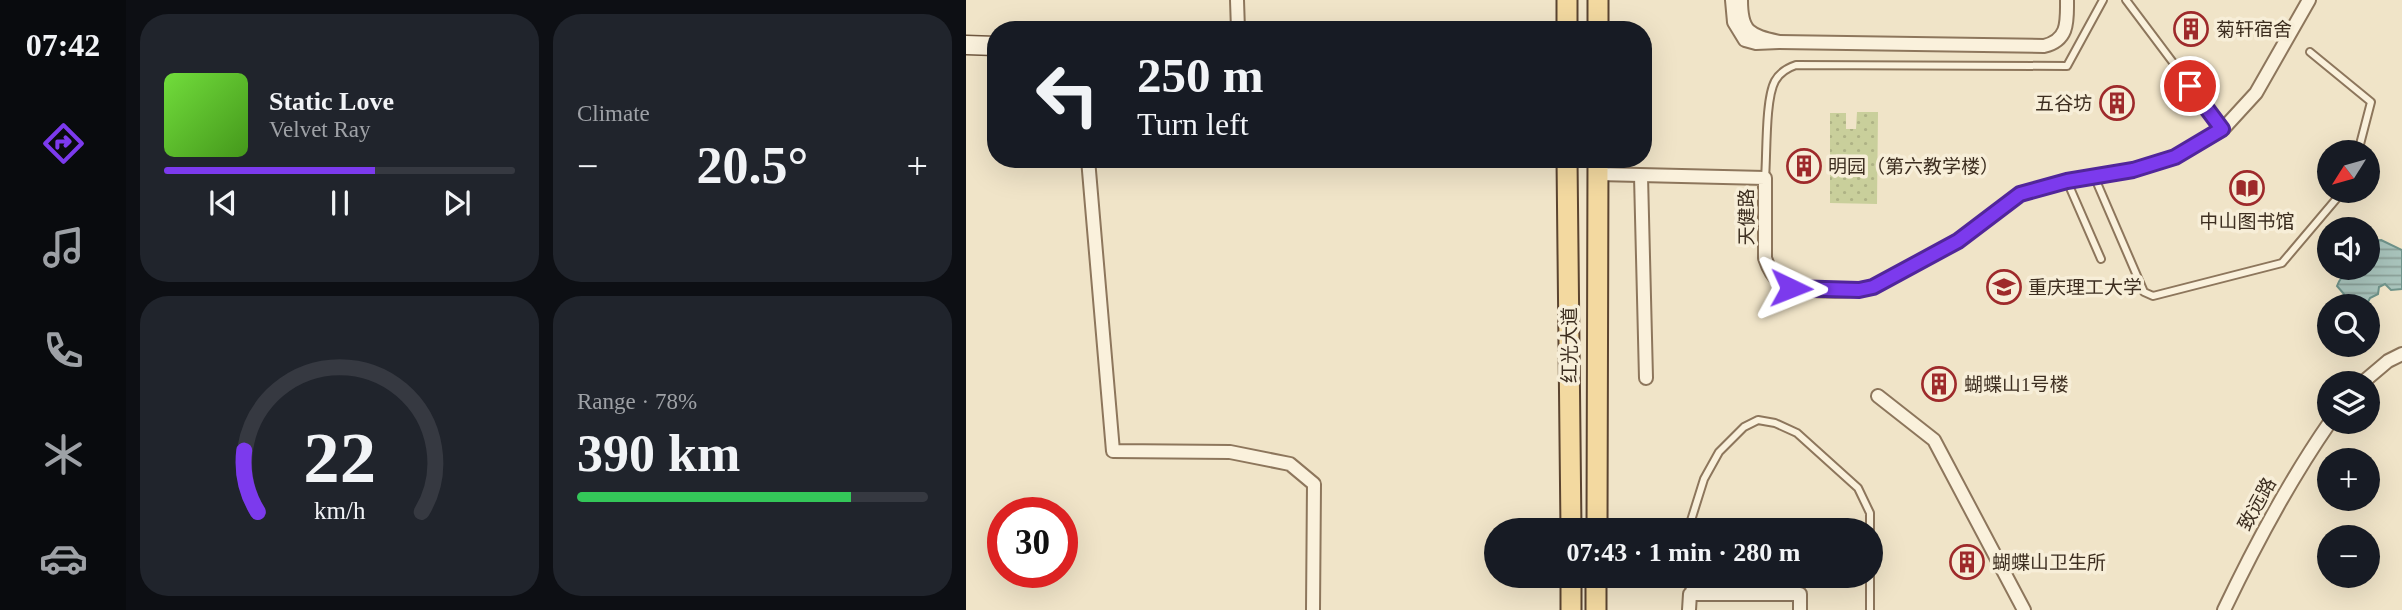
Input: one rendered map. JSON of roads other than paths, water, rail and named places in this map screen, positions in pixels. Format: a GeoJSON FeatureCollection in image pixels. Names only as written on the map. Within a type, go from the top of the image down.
{"type":"FeatureCollection","features":[{"type":"Feature","properties":{"kind":"main road"},"geometry":{"type":"LineString","coordinates":[[1567,0],[1567,21]]}},
{"type":"Feature","properties":{"kind":"main road"},"geometry":{"type":"LineString","coordinates":[[1598,0],[1598,21]]}},
{"type":"Feature","properties":{"kind":"main road","name":"红光大道"},"geometry":{"type":"LineString","coordinates":[[1567,168],[1570,518]]}},
{"type":"Feature","properties":{"kind":"main road","name":"红光大道"},"geometry":{"type":"LineString","coordinates":[[1597,518],[1598,168]]}},
{"type":"Feature","properties":{"kind":"main road"},"geometry":{"type":"LineString","coordinates":[[1571,588],[1571,610]]}},
{"type":"Feature","properties":{"kind":"main road"},"geometry":{"type":"LineString","coordinates":[[1596,588],[1596,610]]}},
{"type":"Feature","properties":{"kind":"street"},"geometry":{"type":"LineString","coordinates":[[1237,0],[1238,21]]}},
{"type":"Feature","properties":{"kind":"street"},"geometry":{"type":"LineString","coordinates":[[1732,0],[1734,22],[1745,40],[1756,43],[2044,46],[2058,41],[2065,33],[2067,0]]}},
{"type":"Feature","properties":{"kind":"street"},"geometry":{"type":"LineString","coordinates":[[1741,0],[1743,20],[1749,33],[1779,42]]}},
{"type":"Feature","properties":{"kind":"street","name":"天健路"},"geometry":{"type":"LineString","coordinates":[[1765,178],[1765,258],[1770,271],[1779,281],[1791,288],[1859,290],[1891,279],[1958,241],[2020,194],[2067,181],[2133,170],[2175,157],[2222,129],[2256,93],[2309,0]]}},
{"type":"Feature","properties":{"kind":"street"},"geometry":{"type":"LineString","coordinates":[[966,44],[987,45]]}},
{"type":"Feature","properties":{"kind":"street"},"geometry":{"type":"LineString","coordinates":[[1089,168],[1113,451],[1230,452],[1290,464],[1314,484],[1313,610]]}},
{"type":"Feature","properties":{"kind":"street"},"geometry":{"type":"LineString","coordinates":[[1603,168],[1641,176],[1765,178]]}},
{"type":"Feature","properties":{"kind":"street"},"geometry":{"type":"LineString","coordinates":[[1641,176],[1646,378]]}},
{"type":"Feature","properties":{"kind":"street"},"geometry":{"type":"LineString","coordinates":[[2376,371],[2402,354]]}},
{"type":"Feature","properties":{"kind":"street"},"geometry":{"type":"LineString","coordinates":[[1878,396],[1934,440],[2024,610]]}},
{"type":"Feature","properties":{"kind":"street","name":"致远路"},"geometry":{"type":"LineString","coordinates":[[2224,610],[2252,552],[2302,462],[2322,434]]}},
{"type":"Feature","properties":{"kind":"street"},"geometry":{"type":"LineString","coordinates":[[1689,610],[1690,594],[1800,594],[1800,610]]}},
{"type":"Feature","properties":{"kind":"lane"},"geometry":{"type":"LineString","coordinates":[[1765,178],[1771,91],[1779,74],[1787,68],[1796,65],[2067,66],[2102,0]]}},
{"type":"Feature","properties":{"kind":"lane"},"geometry":{"type":"LineString","coordinates":[[2126,0],[2222,129]]}},
{"type":"Feature","properties":{"kind":"lane"},"geometry":{"type":"LineString","coordinates":[[2310,52],[2371,102],[2361,140]]}},
{"type":"Feature","properties":{"kind":"lane"},"geometry":{"type":"LineString","coordinates":[[2094,176],[2144,292],[2153,296],[2282,263],[2333,203]]}},
{"type":"Feature","properties":{"kind":"lane"},"geometry":{"type":"LineString","coordinates":[[2067,181],[2101,259]]}},
{"type":"Feature","properties":{"kind":"lane"},"geometry":{"type":"LineString","coordinates":[[1692,518],[1704,479],[1718,452],[1744,427],[1758,420],[1775,423],[1797,433],[1858,488],[1870,518]]}},
{"type":"Feature","properties":{"kind":"lane"},"geometry":{"type":"LineString","coordinates":[[1690,588],[1690,594]]}},
{"type":"Feature","properties":{"kind":"lane"},"geometry":{"type":"LineString","coordinates":[[1870,588],[1870,610]]}},
{"type":"Feature","properties":{"kind":"water"},"geometry":{"type":"Polygon","coordinates":[[[2381,240],[2402,250],[2402,289],[2391,290],[2385,284],[2379,287],[2378,294],[2344,294],[2337,286],[2340,280],[2380,280],[2381,240]]]}},
{"type":"Feature","properties":{"kind":"place","name":"菊轩宿舍"},"geometry":{"type":"Point","coordinates":[2191,29]}},
{"type":"Feature","properties":{"kind":"place","name":"五谷坊"},"geometry":{"type":"Point","coordinates":[2117,103]}},
{"type":"Feature","properties":{"kind":"place","name":"明园（第六教学楼）"},"geometry":{"type":"Point","coordinates":[1804,166]}},
{"type":"Feature","properties":{"kind":"place","name":"中山图书馆"},"geometry":{"type":"Point","coordinates":[2247,188]}},
{"type":"Feature","properties":{"kind":"place","name":"重庆理工大学"},"geometry":{"type":"Point","coordinates":[2004,287]}},
{"type":"Feature","properties":{"kind":"place","name":"蝴蝶山1号楼"},"geometry":{"type":"Point","coordinates":[1939,384]}},
{"type":"Feature","properties":{"kind":"place","name":"蝴蝶山卫生所"},"geometry":{"type":"Point","coordinates":[1967,562]}}]}
